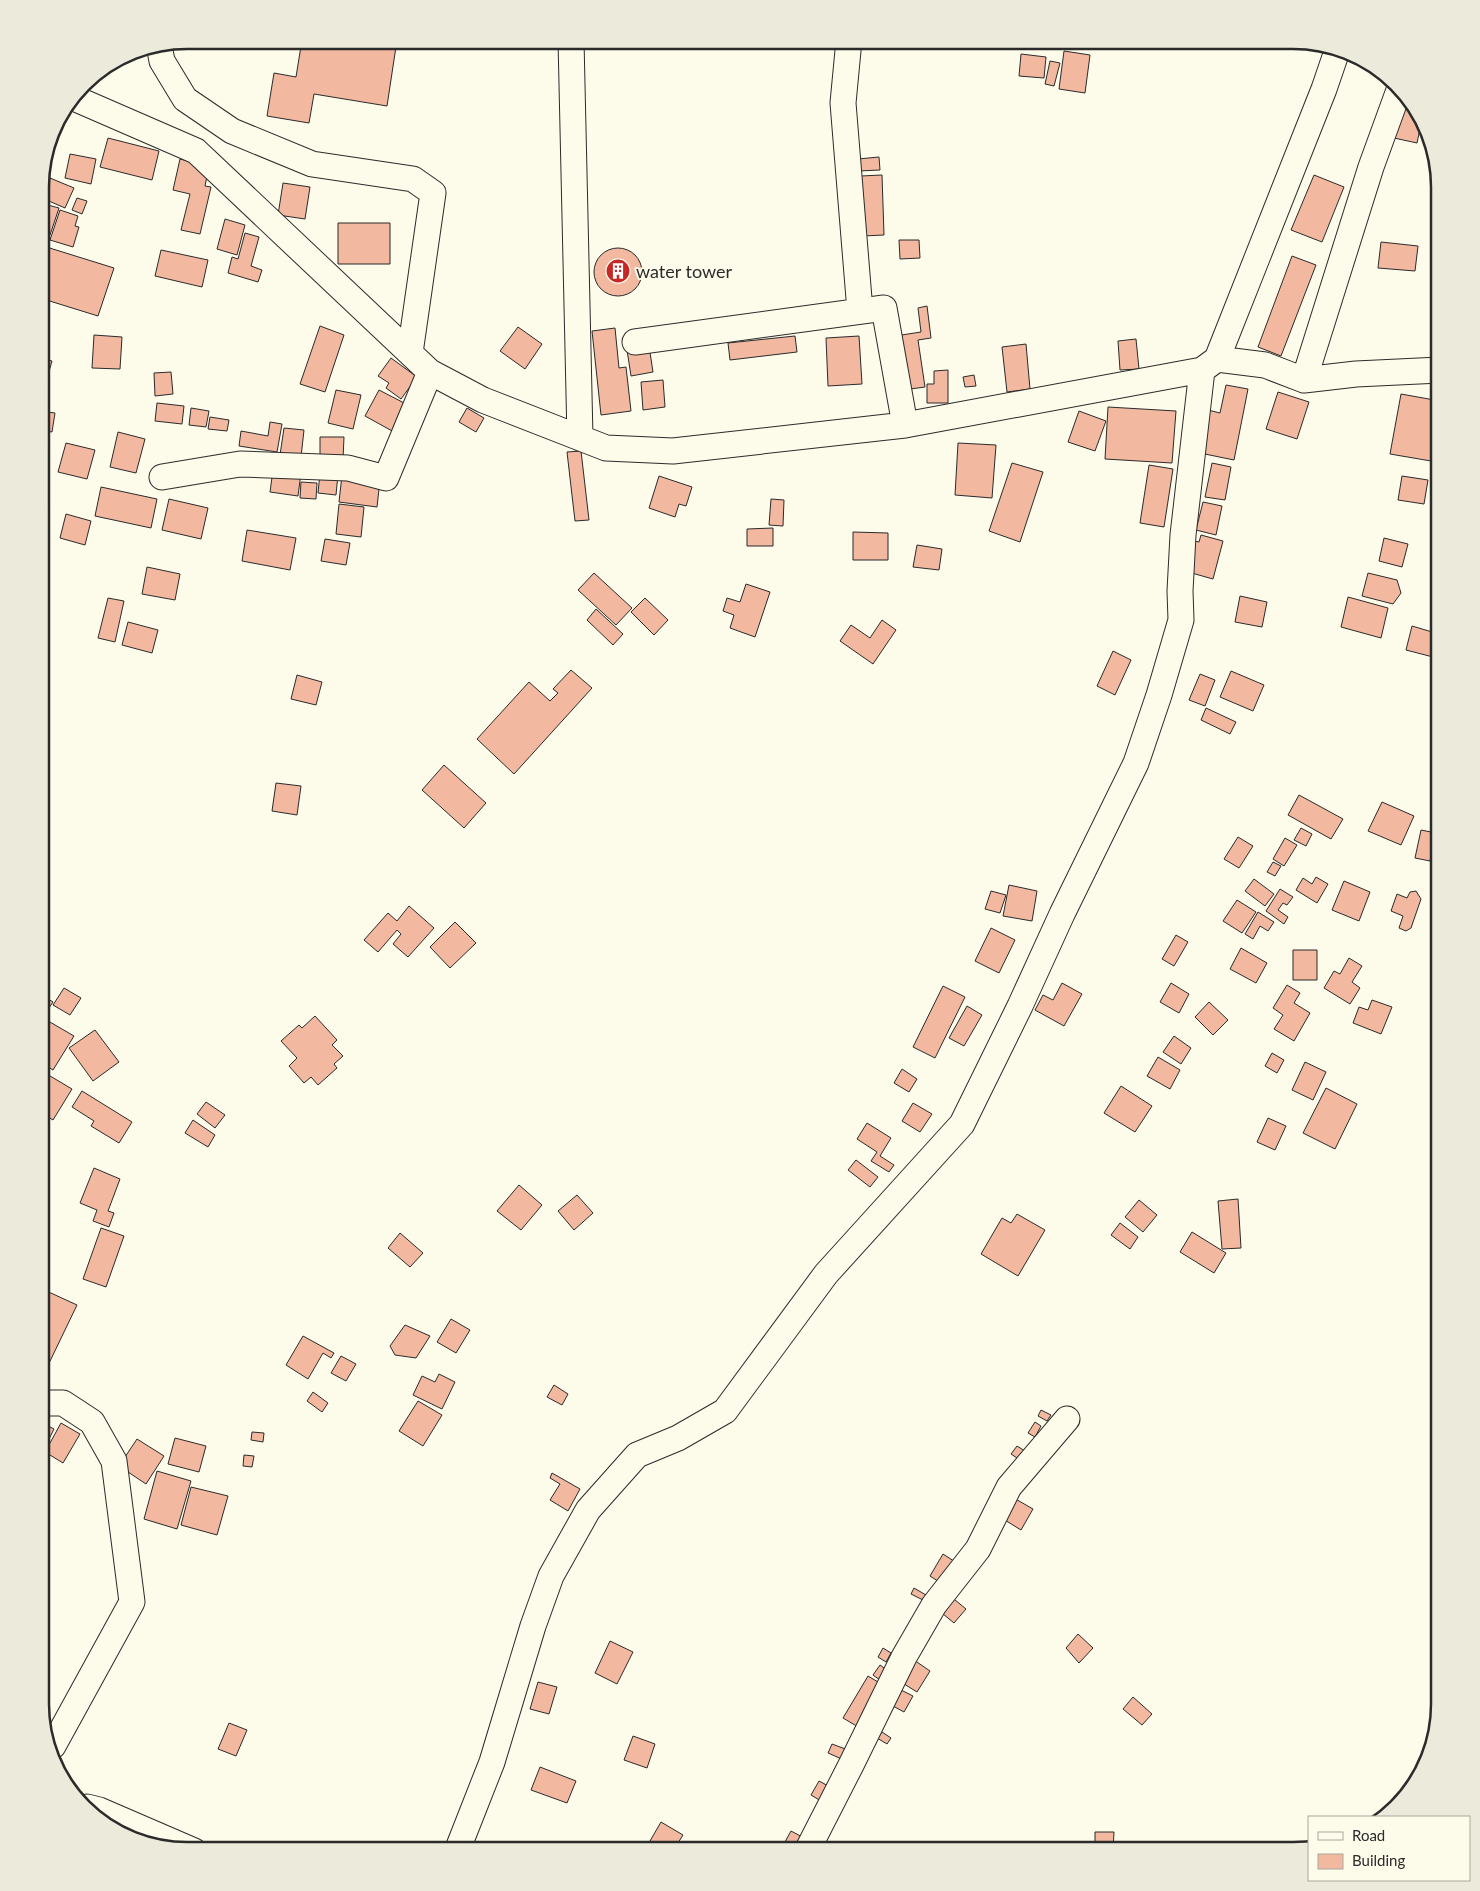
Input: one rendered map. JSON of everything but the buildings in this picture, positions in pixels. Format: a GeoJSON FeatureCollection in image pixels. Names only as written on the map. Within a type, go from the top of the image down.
{"type":"FeatureCollection","features":[{"type":"Feature","properties":{"kind":"street"},"geometry":{"type":"LineString","coordinates":[[571,49],[580,438]]}},
{"type":"Feature","properties":{"kind":"street"},"geometry":{"type":"LineString","coordinates":[[848,49],[843,104],[860,311]]}},
{"type":"Feature","properties":{"kind":"street"},"geometry":{"type":"LineString","coordinates":[[160,51],[162,61],[185,99],[232,131],[312,164],[413,179],[433,193],[410,353]]}},
{"type":"Feature","properties":{"kind":"street"},"geometry":{"type":"LineString","coordinates":[[461,1842],[492,1762],[533,1626],[551,1576],[588,1510],[637,1455],[678,1438],[725,1411],[826,1274],[962,1124],[1020,1006],[1062,914],[1136,763],[1160,694],[1181,620],[1180,591],[1183,535],[1209,365],[1324,89],[1335,56]]}},
{"type":"Feature","properties":{"kind":"street"},"geometry":{"type":"LineString","coordinates":[[1304,380],[1371,167],[1397,96]]}},
{"type":"Feature","properties":{"kind":"street"},"geometry":{"type":"LineString","coordinates":[[79,100],[196,151],[430,372],[483,400],[606,448],[673,451],[905,425],[1209,365],[1265,364],[1304,380],[1356,374],[1431,370]]}},
{"type":"Feature","properties":{"kind":"street"},"geometry":{"type":"LineString","coordinates":[[635,342],[884,308],[905,425]]}},
{"type":"Feature","properties":{"kind":"street"},"geometry":{"type":"LineString","coordinates":[[162,477],[240,464],[348,468],[386,478],[430,372]]}},
{"type":"Feature","properties":{"kind":"street"},"geometry":{"type":"LineString","coordinates":[[49,1403],[63,1403],[92,1422],[114,1461],[132,1602],[54,1744]]}},
{"type":"Feature","properties":{"kind":"street"},"geometry":{"type":"LineString","coordinates":[[812,1842],[904,1657],[934,1605],[978,1549],[1009,1487],[1067,1419]]}},
{"type":"Feature","properties":{"kind":"street"},"geometry":{"type":"LineString","coordinates":[[98,1810],[169,1841]]}},
{"type":"Feature","properties":{"kind":"place","name":"water tower"},"geometry":{"type":"Point","coordinates":[618,271]}}]}
